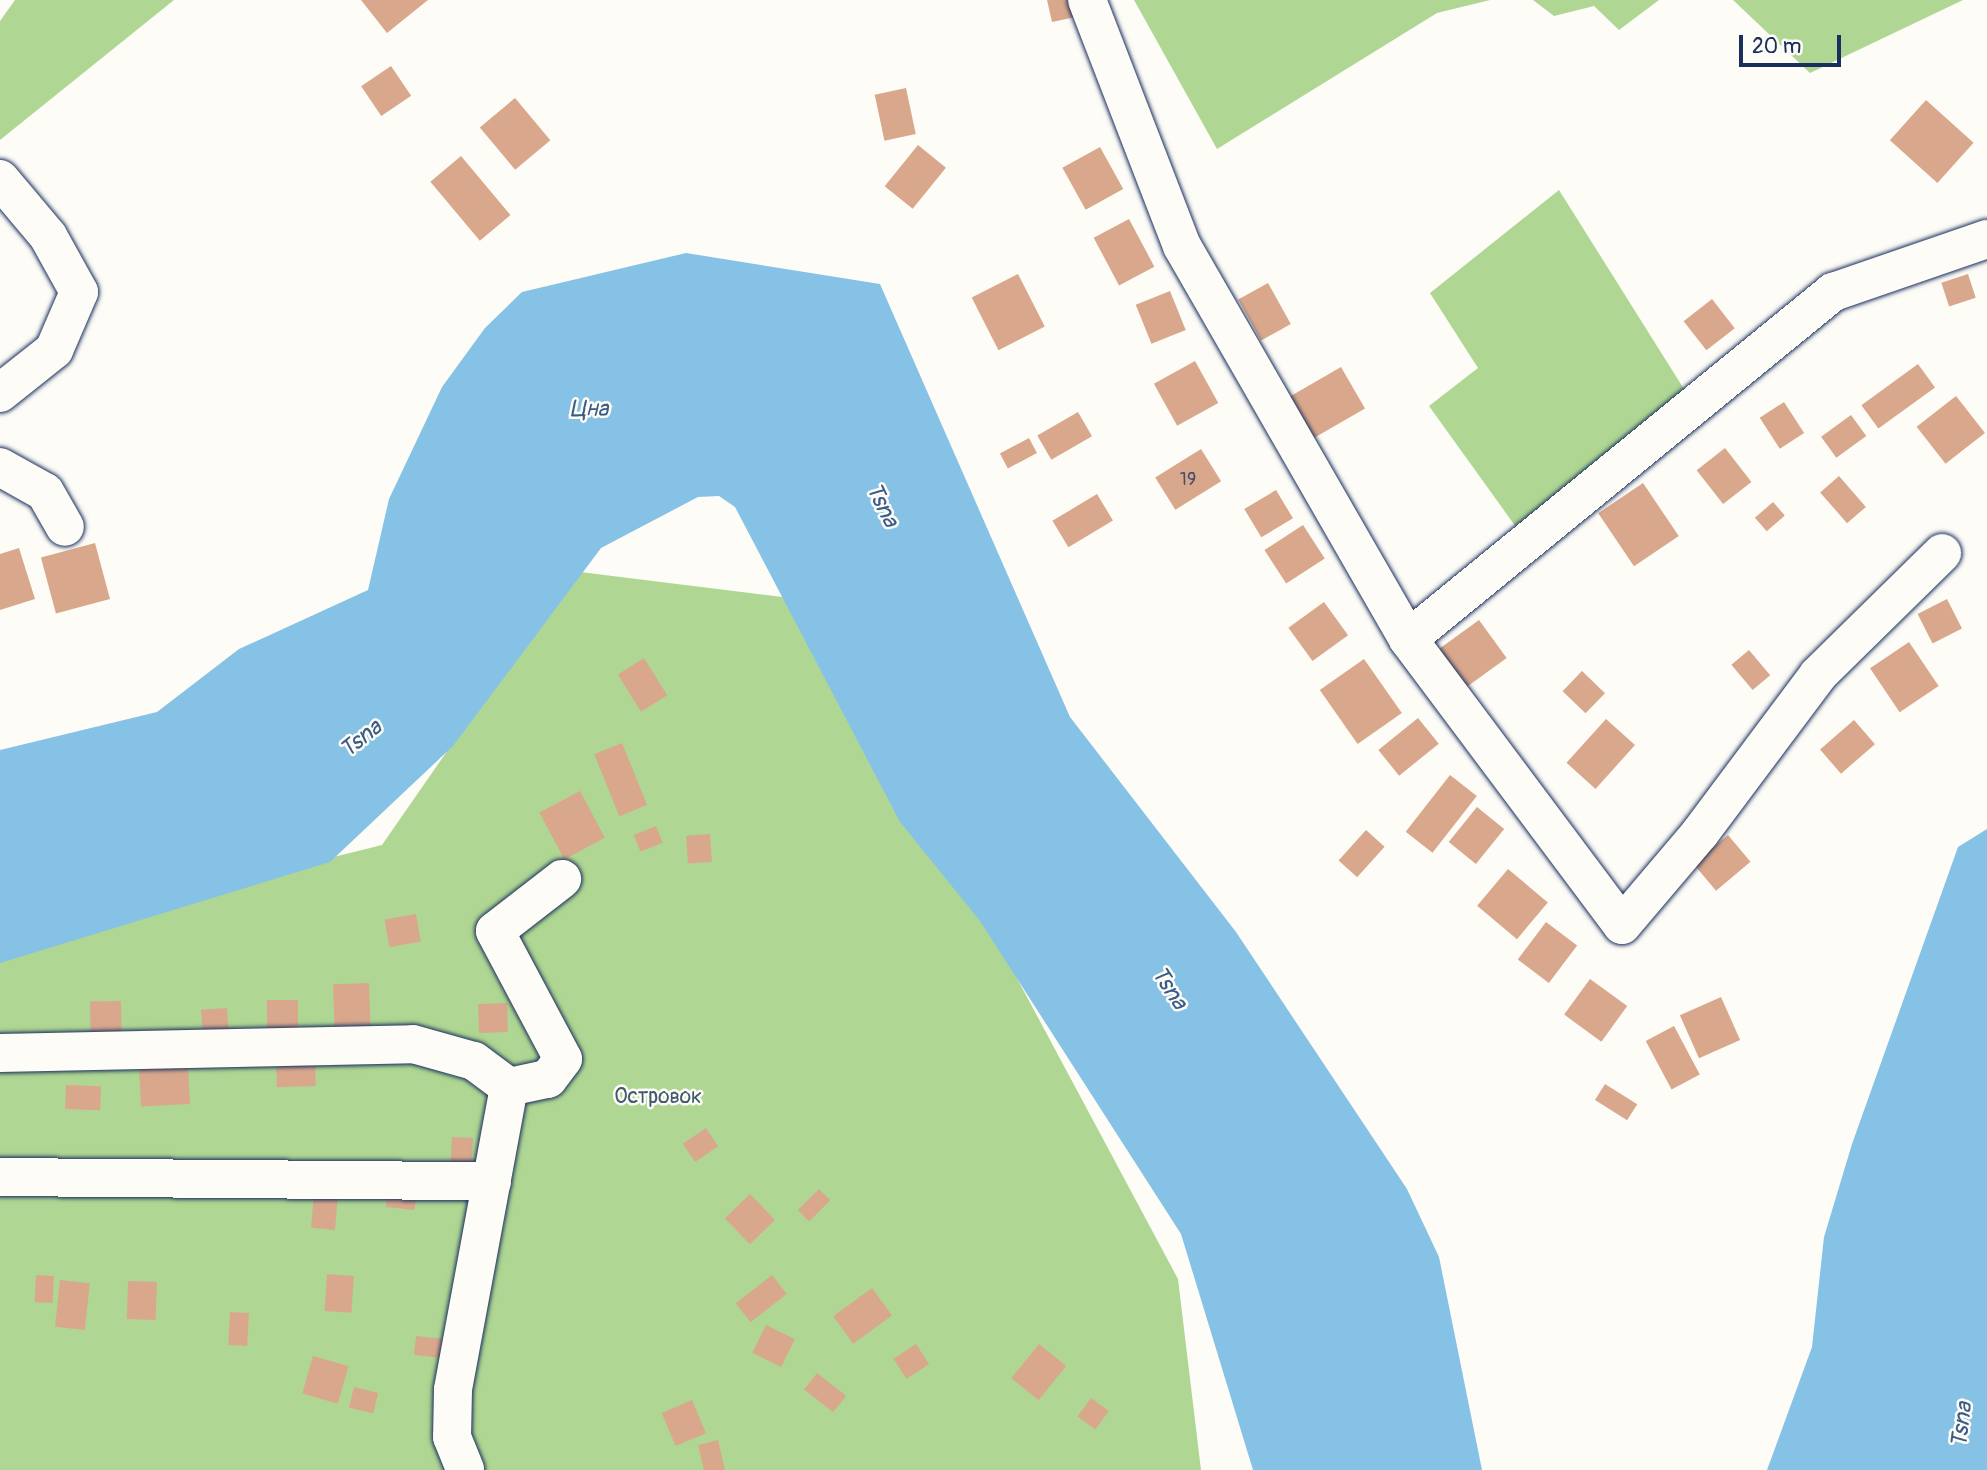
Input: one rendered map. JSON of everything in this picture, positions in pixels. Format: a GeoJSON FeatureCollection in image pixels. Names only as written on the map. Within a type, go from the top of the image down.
{"type":"FeatureCollection","features":[{"type":"Feature","properties":{"kind":"street"},"geometry":{"type":"LineString","coordinates":[[1087,0],[1182,246],[1408,639],[1622,925],[1700,832],[1818,675],[1942,553]]}},
{"type":"Feature","properties":{"kind":"street"},"geometry":{"type":"LineString","coordinates":[[0,179],[48,236],[79,292],[54,350],[0,393]]}},
{"type":"Feature","properties":{"kind":"street"},"geometry":{"type":"LineString","coordinates":[[1408,639],[1833,292],[1987,239]]}},
{"type":"Feature","properties":{"kind":"street"},"geometry":{"type":"LineString","coordinates":[[0,467],[45,492],[65,527]]}},
{"type":"Feature","properties":{"kind":"street"},"geometry":{"type":"LineString","coordinates":[[0,1053],[413,1044],[474,1061],[509,1087],[548,1079],[563,1059],[495,931],[562,879]]}},
{"type":"Feature","properties":{"kind":"street"},"geometry":{"type":"LineString","coordinates":[[465,1470],[452,1437],[453,1390],[509,1087]]}},
{"type":"Feature","properties":{"kind":"street"},"geometry":{"type":"LineString","coordinates":[[0,1177],[492,1181]]}},
{"type":"Feature","properties":{"kind":"green space"},"geometry":{"type":"Polygon","coordinates":[[[15,0],[174,0],[0,140],[0,21],[15,0]]]}},
{"type":"Feature","properties":{"kind":"green space"},"geometry":{"type":"Polygon","coordinates":[[[1134,0],[1490,0],[1437,13],[1217,149],[1134,0]]]}},
{"type":"Feature","properties":{"kind":"green space"},"geometry":{"type":"Polygon","coordinates":[[[1533,0],[1659,0],[1619,30],[1594,6],[1554,16],[1533,0]]]}},
{"type":"Feature","properties":{"kind":"green space"},"geometry":{"type":"Polygon","coordinates":[[[1733,0],[1963,0],[1810,73],[1733,0]]]}},
{"type":"Feature","properties":{"kind":"green space"},"geometry":{"type":"Polygon","coordinates":[[[1559,190],[1689,397],[1521,534],[1429,406],[1478,368],[1430,293],[1559,190]]]}},
{"type":"Feature","properties":{"kind":"green space","name":"Островок"},"geometry":{"type":"Polygon","coordinates":[[[572,571],[815,601],[1178,1279],[1201,1470],[0,1470],[0,935],[19,935],[382,845],[572,571]]]}},
{"type":"Feature","properties":{"kind":"water","name":"Цна"},"geometry":{"type":"Polygon","coordinates":[[[686,253],[880,284],[1070,717],[1236,932],[1407,1189],[1439,1257],[1482,1470],[1253,1470],[1181,1234],[980,921],[900,822],[735,507],[719,496],[698,497],[601,548],[453,746],[330,862],[0,963],[0,750],[157,712],[239,649],[368,590],[389,499],[442,387],[485,328],[522,292],[686,253]]]}},
{"type":"Feature","properties":{"kind":"water","name":"Tsna"},"geometry":{"type":"Polygon","coordinates":[[[1987,829],[1987,1470],[1767,1470],[1812,1347],[1824,1237],[1852,1144],[1958,847],[1987,829]]]}},
{"type":"Feature","properties":{"kind":"building"},"geometry":{"type":"Polygon","coordinates":[[[361,0],[428,0],[387,33],[361,0]]]}},
{"type":"Feature","properties":{"kind":"building"},"geometry":{"type":"Polygon","coordinates":[[[1047,0],[1082,0],[1085,15],[1052,22],[1047,0]]]}},
{"type":"Feature","properties":{"kind":"building"},"geometry":{"type":"Polygon","coordinates":[[[391,66],[411,96],[381,116],[361,86],[391,66]]]}},
{"type":"Feature","properties":{"kind":"building"},"geometry":{"type":"Polygon","coordinates":[[[906,88],[916,134],[884,141],[875,95],[906,88]]]}},
{"type":"Feature","properties":{"kind":"building"},"geometry":{"type":"Polygon","coordinates":[[[515,98],[550,140],[515,170],[480,128],[515,98]]]}},
{"type":"Feature","properties":{"kind":"building"},"geometry":{"type":"Polygon","coordinates":[[[1926,100],[1974,143],[1937,183],[1890,140],[1926,100]]]}},
{"type":"Feature","properties":{"kind":"building"},"geometry":{"type":"Polygon","coordinates":[[[918,145],[946,168],[913,209],[885,186],[918,145]]]}},
{"type":"Feature","properties":{"kind":"building"},"geometry":{"type":"Polygon","coordinates":[[[1100,147],[1123,189],[1086,210],[1062,168],[1100,147]]]}},
{"type":"Feature","properties":{"kind":"building"},"geometry":{"type":"Polygon","coordinates":[[[461,156],[510,215],[480,241],[430,182],[461,156]]]}},
{"type":"Feature","properties":{"kind":"building"},"geometry":{"type":"Polygon","coordinates":[[[1129,219],[1154,267],[1119,285],[1094,238],[1129,219]]]}},
{"type":"Feature","properties":{"kind":"building"},"geometry":{"type":"Polygon","coordinates":[[[1018,274],[1045,327],[998,350],[972,298],[1018,274]]]}},
{"type":"Feature","properties":{"kind":"building"},"geometry":{"type":"Polygon","coordinates":[[[1968,274],[1976,298],[1949,306],[1941,283],[1968,274]]]}},
{"type":"Feature","properties":{"kind":"building"},"geometry":{"type":"Polygon","coordinates":[[[1268,283],[1291,324],[1261,341],[1238,299],[1268,283]]]}},
{"type":"Feature","properties":{"kind":"building"},"geometry":{"type":"Polygon","coordinates":[[[1170,291],[1186,330],[1151,344],[1136,305],[1170,291]]]}},
{"type":"Feature","properties":{"kind":"building"},"geometry":{"type":"Polygon","coordinates":[[[1712,299],[1735,328],[1706,350],[1684,321],[1712,299]]]}},
{"type":"Feature","properties":{"kind":"building"},"geometry":{"type":"Polygon","coordinates":[[[1195,361],[1218,403],[1177,426],[1154,384],[1195,361]]]}},
{"type":"Feature","properties":{"kind":"building"},"geometry":{"type":"Polygon","coordinates":[[[1918,364],[1935,387],[1878,429],[1861,405],[1918,364]]]}},
{"type":"Feature","properties":{"kind":"building"},"geometry":{"type":"Polygon","coordinates":[[[1341,367],[1365,409],[1311,440],[1287,398],[1341,367]]]}},
{"type":"Feature","properties":{"kind":"building"},"geometry":{"type":"Polygon","coordinates":[[[1956,396],[1985,433],[1946,464],[1917,427],[1956,396]]]}},
{"type":"Feature","properties":{"kind":"building"},"geometry":{"type":"Polygon","coordinates":[[[1784,402],[1804,433],[1780,449],[1760,418],[1784,402]]]}},
{"type":"Feature","properties":{"kind":"building"},"geometry":{"type":"Polygon","coordinates":[[[1078,412],[1092,436],[1051,460],[1037,436],[1078,412]]]}},
{"type":"Feature","properties":{"kind":"building"},"geometry":{"type":"Polygon","coordinates":[[[1851,415],[1866,436],[1836,458],[1821,437],[1851,415]]]}},
{"type":"Feature","properties":{"kind":"building"},"geometry":{"type":"Polygon","coordinates":[[[1029,438],[1037,453],[1008,469],[1000,453],[1029,438]]]}},
{"type":"Feature","properties":{"kind":"building"},"geometry":{"type":"Polygon","coordinates":[[[1725,448],[1751,482],[1723,504],[1697,470],[1725,448]]]}},
{"type":"Feature","properties":{"kind":"building"},"geometry":{"type":"Polygon","coordinates":[[[1201,449],[1221,481],[1175,510],[1155,478],[1201,449]]]}},
{"type":"Feature","properties":{"kind":"building"},"geometry":{"type":"Polygon","coordinates":[[[1839,476],[1866,507],[1847,523],[1820,492],[1839,476]]]}},
{"type":"Feature","properties":{"kind":"building"},"geometry":{"type":"Polygon","coordinates":[[[1643,483],[1679,536],[1634,566],[1598,513],[1643,483]]]}},
{"type":"Feature","properties":{"kind":"building"},"geometry":{"type":"Polygon","coordinates":[[[1276,490],[1293,518],[1261,537],[1244,509],[1276,490]]]}},
{"type":"Feature","properties":{"kind":"building"},"geometry":{"type":"Polygon","coordinates":[[[1097,494],[1113,521],[1068,547],[1052,521],[1097,494]]]}},
{"type":"Feature","properties":{"kind":"building"},"geometry":{"type":"Polygon","coordinates":[[[1773,502],[1785,516],[1767,531],[1755,518],[1773,502]]]}},
{"type":"Feature","properties":{"kind":"building"},"geometry":{"type":"Polygon","coordinates":[[[1303,525],[1325,559],[1286,584],[1264,550],[1303,525]]]}},
{"type":"Feature","properties":{"kind":"building"},"geometry":{"type":"Polygon","coordinates":[[[95,543],[110,599],[56,614],[41,557],[95,543]]]}},
{"type":"Feature","properties":{"kind":"building"},"geometry":{"type":"Polygon","coordinates":[[[19,548],[35,599],[0,610],[0,554],[19,548]]]}},
{"type":"Feature","properties":{"kind":"building"},"geometry":{"type":"Polygon","coordinates":[[[1947,599],[1962,628],[1933,643],[1918,614],[1947,599]]]}},
{"type":"Feature","properties":{"kind":"building"},"geometry":{"type":"Polygon","coordinates":[[[1324,602],[1348,635],[1313,661],[1288,628],[1324,602]]]}},
{"type":"Feature","properties":{"kind":"building"},"geometry":{"type":"Polygon","coordinates":[[[1479,620],[1507,658],[1467,687],[1439,649],[1479,620]]]}},
{"type":"Feature","properties":{"kind":"building"},"geometry":{"type":"Polygon","coordinates":[[[1909,642],[1939,686],[1900,712],[1870,668],[1909,642]]]}},
{"type":"Feature","properties":{"kind":"building"},"geometry":{"type":"Polygon","coordinates":[[[1749,650],[1770,675],[1753,690],[1731,665],[1749,650]]]}},
{"type":"Feature","properties":{"kind":"building"},"geometry":{"type":"Polygon","coordinates":[[[644,658],[667,695],[641,712],[618,674],[644,658]]]}},
{"type":"Feature","properties":{"kind":"building"},"geometry":{"type":"Polygon","coordinates":[[[1364,659],[1402,713],[1358,744],[1320,690],[1364,659]]]}},
{"type":"Feature","properties":{"kind":"building"},"geometry":{"type":"Polygon","coordinates":[[[1582,671],[1605,693],[1586,713],[1563,691],[1582,671]]]}},
{"type":"Feature","properties":{"kind":"building"},"geometry":{"type":"Polygon","coordinates":[[[1418,718],[1439,744],[1399,776],[1378,750],[1418,718]]]}},
{"type":"Feature","properties":{"kind":"building"},"geometry":{"type":"Polygon","coordinates":[[[1606,719],[1635,745],[1596,789],[1567,763],[1606,719]]]}},
{"type":"Feature","properties":{"kind":"building"},"geometry":{"type":"Polygon","coordinates":[[[1854,720],[1875,744],[1841,774],[1820,750],[1854,720]]]}},
{"type":"Feature","properties":{"kind":"building"},"geometry":{"type":"Polygon","coordinates":[[[622,743],[647,805],[619,816],[594,754],[622,743]]]}},
{"type":"Feature","properties":{"kind":"building"},"geometry":{"type":"Polygon","coordinates":[[[1450,775],[1477,796],[1432,853],[1406,832],[1450,775]]]}},
{"type":"Feature","properties":{"kind":"building"},"geometry":{"type":"Polygon","coordinates":[[[580,791],[605,838],[564,859],[539,813],[580,791]]]}},
{"type":"Feature","properties":{"kind":"building"},"geometry":{"type":"Polygon","coordinates":[[[1477,807],[1504,829],[1476,864],[1449,842],[1477,807]]]}},
{"type":"Feature","properties":{"kind":"building"},"geometry":{"type":"Polygon","coordinates":[[[656,826],[663,843],[640,852],[634,835],[656,826]]]}},
{"type":"Feature","properties":{"kind":"building"},"geometry":{"type":"Polygon","coordinates":[[[1366,830],[1385,847],[1357,877],[1339,860],[1366,830]]]}},
{"type":"Feature","properties":{"kind":"building"},"geometry":{"type":"Polygon","coordinates":[[[710,834],[712,862],[688,864],[686,836],[710,834]]]}},
{"type":"Feature","properties":{"kind":"building"},"geometry":{"type":"Polygon","coordinates":[[[1728,835],[1750,862],[1716,891],[1694,864],[1728,835]]]}},
{"type":"Feature","properties":{"kind":"building"},"geometry":{"type":"Polygon","coordinates":[[[1508,869],[1548,902],[1517,939],[1477,906],[1508,869]]]}},
{"type":"Feature","properties":{"kind":"building"},"geometry":{"type":"Polygon","coordinates":[[[416,914],[421,942],[389,947],[384,920],[416,914]]]}},
{"type":"Feature","properties":{"kind":"building"},"geometry":{"type":"Polygon","coordinates":[[[1546,922],[1577,945],[1549,983],[1518,960],[1546,922]]]}},
{"type":"Feature","properties":{"kind":"building"},"geometry":{"type":"Polygon","coordinates":[[[1590,979],[1627,1006],[1601,1042],[1564,1015],[1590,979]]]}},
{"type":"Feature","properties":{"kind":"building"},"geometry":{"type":"Polygon","coordinates":[[[369,983],[371,1030],[335,1031],[333,984],[369,983]]]}},
{"type":"Feature","properties":{"kind":"building"},"geometry":{"type":"Polygon","coordinates":[[[1721,997],[1740,1040],[1699,1058],[1680,1015],[1721,997]]]}},
{"type":"Feature","properties":{"kind":"building"},"geometry":{"type":"Polygon","coordinates":[[[267,1000],[298,1000],[298,1039],[267,1039],[267,1000]]]}},
{"type":"Feature","properties":{"kind":"building"},"geometry":{"type":"Polygon","coordinates":[[[121,1001],[122,1043],[91,1044],[90,1002],[121,1001]]]}},
{"type":"Feature","properties":{"kind":"building"},"geometry":{"type":"Polygon","coordinates":[[[507,1003],[508,1032],[479,1033],[478,1004],[507,1003]]]}},
{"type":"Feature","properties":{"kind":"building"},"geometry":{"type":"Polygon","coordinates":[[[227,1008],[229,1039],[203,1041],[201,1010],[227,1008]]]}},
{"type":"Feature","properties":{"kind":"building"},"geometry":{"type":"Polygon","coordinates":[[[1674,1026],[1700,1075],[1672,1090],[1646,1041],[1674,1026]]]}},
{"type":"Feature","properties":{"kind":"building"},"geometry":{"type":"Polygon","coordinates":[[[315,1060],[316,1086],[277,1087],[276,1061],[315,1060]]]}},
{"type":"Feature","properties":{"kind":"building"},"geometry":{"type":"Polygon","coordinates":[[[188,1066],[190,1104],[141,1107],[139,1069],[188,1066]]]}},
{"type":"Feature","properties":{"kind":"building"},"geometry":{"type":"Polygon","coordinates":[[[1605,1084],[1637,1104],[1627,1120],[1595,1100],[1605,1084]]]}},
{"type":"Feature","properties":{"kind":"building"},"geometry":{"type":"Polygon","coordinates":[[[66,1085],[101,1086],[100,1110],[65,1109],[66,1085]]]}},
{"type":"Feature","properties":{"kind":"building"},"geometry":{"type":"Polygon","coordinates":[[[706,1128],[718,1146],[695,1162],[683,1144],[706,1128]]]}},
{"type":"Feature","properties":{"kind":"building"},"geometry":{"type":"Polygon","coordinates":[[[452,1137],[473,1138],[471,1172],[450,1171],[452,1137]]]}},
{"type":"Feature","properties":{"kind":"building"},"geometry":{"type":"Polygon","coordinates":[[[388,1186],[417,1189],[415,1210],[386,1207],[388,1186]]]}},
{"type":"Feature","properties":{"kind":"building"},"geometry":{"type":"Polygon","coordinates":[[[819,1189],[830,1200],[809,1222],[798,1210],[819,1189]]]}},
{"type":"Feature","properties":{"kind":"building"},"geometry":{"type":"Polygon","coordinates":[[[314,1194],[338,1196],[335,1230],[311,1228],[314,1194]]]}},
{"type":"Feature","properties":{"kind":"building"},"geometry":{"type":"Polygon","coordinates":[[[750,1194],[775,1220],[750,1244],[725,1218],[750,1194]]]}},
{"type":"Feature","properties":{"kind":"building"},"geometry":{"type":"Polygon","coordinates":[[[327,1274],[354,1276],[351,1313],[324,1311],[327,1274]]]}},
{"type":"Feature","properties":{"kind":"building"},"geometry":{"type":"Polygon","coordinates":[[[36,1275],[54,1276],[53,1303],[35,1302],[36,1275]]]}},
{"type":"Feature","properties":{"kind":"building"},"geometry":{"type":"Polygon","coordinates":[[[772,1275],[787,1294],[751,1322],[736,1303],[772,1275]]]}},
{"type":"Feature","properties":{"kind":"building"},"geometry":{"type":"Polygon","coordinates":[[[60,1280],[90,1283],[85,1330],[55,1327],[60,1280]]]}},
{"type":"Feature","properties":{"kind":"building"},"geometry":{"type":"Polygon","coordinates":[[[128,1281],[157,1282],[156,1320],[127,1319],[128,1281]]]}},
{"type":"Feature","properties":{"kind":"building"},"geometry":{"type":"Polygon","coordinates":[[[872,1288],[892,1316],[853,1344],[833,1316],[872,1288]]]}},
{"type":"Feature","properties":{"kind":"building"},"geometry":{"type":"Polygon","coordinates":[[[230,1312],[249,1313],[247,1346],[228,1345],[230,1312]]]}},
{"type":"Feature","properties":{"kind":"building"},"geometry":{"type":"Polygon","coordinates":[[[766,1325],[795,1339],[781,1367],[752,1353],[766,1325]]]}},
{"type":"Feature","properties":{"kind":"building"},"geometry":{"type":"Polygon","coordinates":[[[416,1336],[445,1339],[443,1358],[414,1355],[416,1336]]]}},
{"type":"Feature","properties":{"kind":"building"},"geometry":{"type":"Polygon","coordinates":[[[916,1344],[929,1364],[906,1379],[893,1359],[916,1344]]]}},
{"type":"Feature","properties":{"kind":"building"},"geometry":{"type":"Polygon","coordinates":[[[1039,1344],[1066,1366],[1039,1400],[1011,1378],[1039,1344]]]}},
{"type":"Feature","properties":{"kind":"building"},"geometry":{"type":"Polygon","coordinates":[[[313,1356],[349,1366],[338,1404],[302,1393],[313,1356]]]}},
{"type":"Feature","properties":{"kind":"building"},"geometry":{"type":"Polygon","coordinates":[[[817,1373],[846,1396],[833,1412],[804,1390],[817,1373]]]}},
{"type":"Feature","properties":{"kind":"building"},"geometry":{"type":"Polygon","coordinates":[[[354,1387],[378,1393],[373,1413],[349,1407],[354,1387]]]}},
{"type":"Feature","properties":{"kind":"building"},"geometry":{"type":"Polygon","coordinates":[[[1091,1398],[1109,1411],[1095,1430],[1077,1417],[1091,1398]]]}},
{"type":"Feature","properties":{"kind":"building"},"geometry":{"type":"Polygon","coordinates":[[[692,1400],[706,1433],[676,1446],[662,1413],[692,1400]]]}},
{"type":"Feature","properties":{"kind":"building"},"geometry":{"type":"Polygon","coordinates":[[[718,1440],[725,1470],[704,1470],[698,1445],[718,1440]]]}}]}
